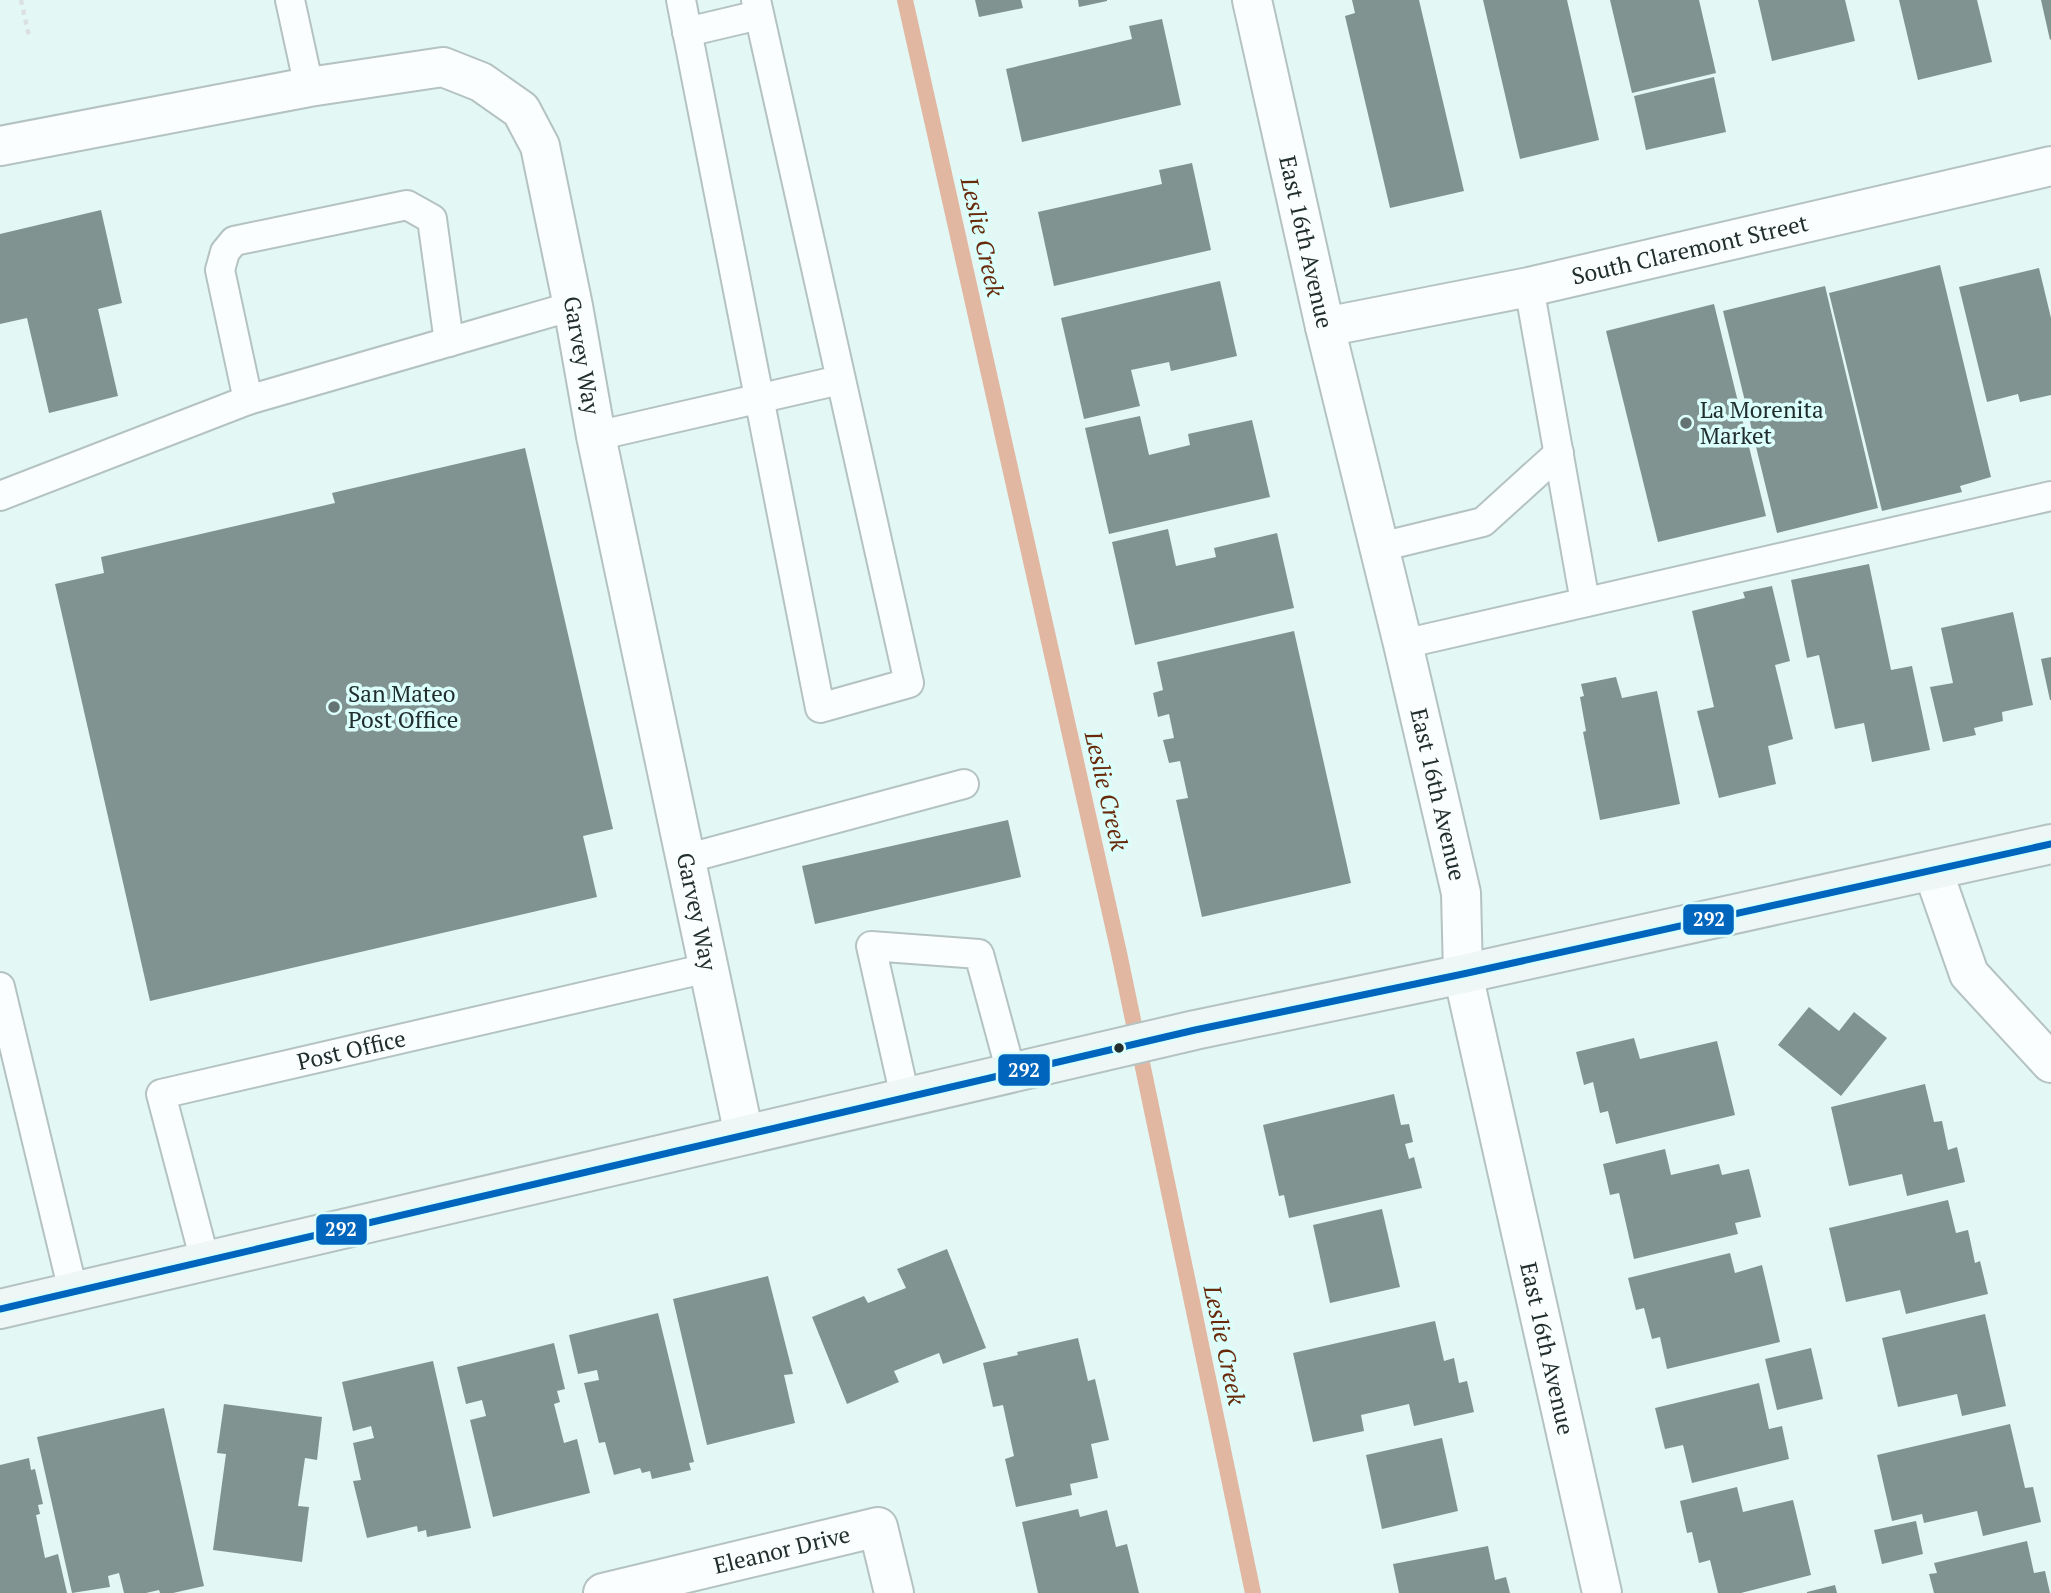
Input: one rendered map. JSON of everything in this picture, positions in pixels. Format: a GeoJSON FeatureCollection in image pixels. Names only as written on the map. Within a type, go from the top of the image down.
{"type":"FeatureCollection","features":[{"type":"Feature","properties":{"kind":"main road"},"geometry":{"type":"LineString","coordinates":[[0,1309],[1195,1030],[1463,974],[2051,844]]}},
{"type":"Feature","properties":{"kind":"street","name":"East 16th Avenue"},"geometry":{"type":"LineString","coordinates":[[1252,0],[1325,327],[1461,893],[1463,974],[1602,1593]]}},
{"type":"Feature","properties":{"kind":"street","name":"Garvey Way"},"geometry":{"type":"LineString","coordinates":[[0,146],[309,87],[443,67],[481,82],[520,110],[540,146],[596,436],[744,1135]]}},
{"type":"Feature","properties":{"kind":"street","name":"South Claremont Street"},"geometry":{"type":"LineString","coordinates":[[1325,327],[1529,288],[2051,166]]}},
{"type":"Feature","properties":{"kind":"street"},"geometry":{"type":"LineString","coordinates":[[1933,871],[1969,974],[2051,1063]]}},
{"type":"Feature","properties":{"kind":"street","name":"Eleanor Drive"},"geometry":{"type":"LineString","coordinates":[[603,1593],[878,1527],[894,1593]]}},
{"type":"Feature","properties":{"kind":"lane"},"geometry":{"type":"LineString","coordinates":[[290,0],[309,87]]}},
{"type":"Feature","properties":{"kind":"lane"},"geometry":{"type":"LineString","coordinates":[[681,0],[687,32],[759,399],[820,708],[909,683],[757,7],[687,32]]}},
{"type":"Feature","properties":{"kind":"lane"},"geometry":{"type":"LineString","coordinates":[[247,400],[220,270],[225,252],[233,241],[407,205],[417,209],[432,219],[449,342]]}},
{"type":"Feature","properties":{"kind":"lane"},"geometry":{"type":"LineString","coordinates":[[1529,288],[1585,602]]}},
{"type":"Feature","properties":{"kind":"lane"},"geometry":{"type":"LineString","coordinates":[[0,496],[247,400],[573,306]]}},
{"type":"Feature","properties":{"kind":"lane"},"geometry":{"type":"LineString","coordinates":[[596,436],[840,380]]}},
{"type":"Feature","properties":{"kind":"lane"},"geometry":{"type":"LineString","coordinates":[[1380,547],[1483,522],[1559,453]]}},
{"type":"Feature","properties":{"kind":"lane"},"geometry":{"type":"LineString","coordinates":[[1403,644],[2051,496]]}},
{"type":"Feature","properties":{"kind":"lane"},"geometry":{"type":"LineString","coordinates":[[685,859],[964,784]]}},
{"type":"Feature","properties":{"kind":"lane"},"geometry":{"type":"LineString","coordinates":[[905,1097],[871,946],[979,954],[1011,1072]]}},
{"type":"Feature","properties":{"kind":"lane","name":"Post Office"},"geometry":{"type":"LineString","coordinates":[[205,1261],[161,1094],[708,968]]}},
{"type":"Feature","properties":{"kind":"lane"},"geometry":{"type":"LineString","coordinates":[[0,988],[73,1292]]}},
{"type":"Feature","properties":{"kind":"path"},"geometry":{"type":"LineString","coordinates":[[21,0],[29,36]]}},
{"type":"Feature","properties":{"kind":"building"},"geometry":{"type":"Polygon","coordinates":[[[975,0],[1021,0],[1023,8],[979,17],[975,0]]]}},
{"type":"Feature","properties":{"kind":"building"},"geometry":{"type":"Polygon","coordinates":[[[1078,0],[1107,0],[1107,1],[1079,7],[1078,0]]]}},
{"type":"Feature","properties":{"kind":"building"},"geometry":{"type":"Polygon","coordinates":[[[1352,0],[1419,0],[1464,191],[1390,208],[1345,16],[1355,13],[1352,0]]]}},
{"type":"Feature","properties":{"kind":"building"},"geometry":{"type":"Polygon","coordinates":[[[1483,0],[1567,0],[1599,140],[1520,159],[1483,0]]]}},
{"type":"Feature","properties":{"kind":"building"},"geometry":{"type":"Polygon","coordinates":[[[1610,0],[1699,0],[1716,73],[1632,93],[1610,0]]]}},
{"type":"Feature","properties":{"kind":"building"},"geometry":{"type":"Polygon","coordinates":[[[1758,0],[1845,0],[1855,41],[1772,61],[1758,0]]]}},
{"type":"Feature","properties":{"kind":"building"},"geometry":{"type":"Polygon","coordinates":[[[1899,0],[1977,0],[1992,62],[1918,80],[1899,0]]]}},
{"type":"Feature","properties":{"kind":"building"},"geometry":{"type":"Polygon","coordinates":[[[2041,0],[2051,0],[2050,40],[2041,0]]]}},
{"type":"Feature","properties":{"kind":"building"},"geometry":{"type":"Polygon","coordinates":[[[1162,19],[1181,105],[1022,142],[1006,69],[1132,39],[1129,26],[1162,19]]]}},
{"type":"Feature","properties":{"kind":"building"},"geometry":{"type":"Polygon","coordinates":[[[1714,77],[1726,132],[1646,150],[1634,96],[1714,77]]]}},
{"type":"Feature","properties":{"kind":"building"},"geometry":{"type":"Polygon","coordinates":[[[1192,163],[1211,250],[1054,286],[1038,212],[1162,184],[1159,170],[1192,163]]]}},
{"type":"Feature","properties":{"kind":"building"},"geometry":{"type":"Polygon","coordinates":[[[101,210],[122,303],[98,309],[118,396],[49,413],[27,318],[0,324],[0,234],[101,210]]]}},
{"type":"Feature","properties":{"kind":"building"},"geometry":{"type":"Polygon","coordinates":[[[1940,265],[1991,477],[1960,486],[1962,492],[1882,511],[1829,293],[1940,265]]]}},
{"type":"Feature","properties":{"kind":"building"},"geometry":{"type":"Polygon","coordinates":[[[2039,268],[2051,318],[2051,395],[2020,402],[2018,394],[1987,402],[1959,287],[2039,268]]]}},
{"type":"Feature","properties":{"kind":"building"},"geometry":{"type":"Polygon","coordinates":[[[1220,281],[1237,356],[1171,371],[1169,362],[1131,370],[1140,406],[1084,419],[1061,318],[1220,281]]]}},
{"type":"Feature","properties":{"kind":"building"},"geometry":{"type":"Polygon","coordinates":[[[1825,286],[1878,508],[1777,533],[1723,311],[1825,286]]]}},
{"type":"Feature","properties":{"kind":"building","name":"La Morenita Market"},"geometry":{"type":"Polygon","coordinates":[[[1714,304],[1766,516],[1658,542],[1606,331],[1714,304]]]}},
{"type":"Feature","properties":{"kind":"building"},"geometry":{"type":"Polygon","coordinates":[[[1140,416],[1149,455],[1190,445],[1188,434],[1252,420],[1270,497],[1109,534],[1085,428],[1140,416]]]}},
{"type":"Feature","properties":{"kind":"building","name":"San Mateo Post Office"},"geometry":{"type":"Polygon","coordinates":[[[525,448],[613,829],[583,836],[597,897],[150,1001],[55,584],[104,573],[101,557],[335,503],[332,493],[525,448]]]}},
{"type":"Feature","properties":{"kind":"building"},"geometry":{"type":"Polygon","coordinates":[[[1168,529],[1176,566],[1216,557],[1214,548],[1277,533],[1294,608],[1135,645],[1112,542],[1168,529]]]}},
{"type":"Feature","properties":{"kind":"building"},"geometry":{"type":"Polygon","coordinates":[[[1869,564],[1891,670],[1912,666],[1930,750],[1872,762],[1864,723],[1835,729],[1819,655],[1807,658],[1791,580],[1869,564]]]}},
{"type":"Feature","properties":{"kind":"building"},"geometry":{"type":"Polygon","coordinates":[[[1772,586],[1790,661],[1775,665],[1793,739],[1768,746],[1776,784],[1719,798],[1697,711],[1714,707],[1692,611],[1745,598],[1743,592],[1772,586]]]}},
{"type":"Feature","properties":{"kind":"building"},"geometry":{"type":"Polygon","coordinates":[[[2013,612],[2033,705],[2002,712],[2003,721],[1974,728],[1976,735],[1943,742],[1930,687],[1953,683],[1941,628],[2013,612]]]}},
{"type":"Feature","properties":{"kind":"building"},"geometry":{"type":"Polygon","coordinates":[[[1294,631],[1351,883],[1202,917],[1176,800],[1188,798],[1180,761],[1169,763],[1163,740],[1174,738],[1169,714],[1158,717],[1153,693],[1163,690],[1157,662],[1294,631]]]}},
{"type":"Feature","properties":{"kind":"building"},"geometry":{"type":"Polygon","coordinates":[[[2051,657],[2051,700],[2050,700],[2041,659],[2051,657]]]}},
{"type":"Feature","properties":{"kind":"building"},"geometry":{"type":"Polygon","coordinates":[[[1616,677],[1622,698],[1657,691],[1680,804],[1600,820],[1583,732],[1586,731],[1580,697],[1584,696],[1581,684],[1616,677]]]}},
{"type":"Feature","properties":{"kind":"building"},"geometry":{"type":"Polygon","coordinates":[[[1008,820],[1021,877],[815,924],[802,866],[1008,820]]]}},
{"type":"Feature","properties":{"kind":"building"},"geometry":{"type":"Polygon","coordinates":[[[1809,1007],[1839,1031],[1854,1012],[1887,1038],[1841,1096],[1778,1045],[1809,1007]]]}},
{"type":"Feature","properties":{"kind":"building"},"geometry":{"type":"Polygon","coordinates":[[[1634,1038],[1640,1059],[1717,1041],[1735,1115],[1616,1144],[1608,1111],[1600,1113],[1593,1082],[1584,1085],[1576,1052],[1634,1038]]]}},
{"type":"Feature","properties":{"kind":"building"},"geometry":{"type":"Polygon","coordinates":[[[1925,1084],[1934,1122],[1942,1121],[1948,1150],[1957,1147],[1965,1182],[1907,1196],[1902,1174],[1849,1186],[1831,1107],[1925,1084]]]}},
{"type":"Feature","properties":{"kind":"building"},"geometry":{"type":"Polygon","coordinates":[[[1394,1094],[1401,1125],[1409,1124],[1413,1142],[1405,1144],[1409,1159],[1414,1157],[1422,1188],[1289,1218],[1284,1195],[1279,1196],[1263,1125],[1394,1094]]]}},
{"type":"Feature","properties":{"kind":"building"},"geometry":{"type":"Polygon","coordinates":[[[1665,1149],[1671,1175],[1719,1164],[1722,1175],[1749,1169],[1761,1217],[1735,1223],[1738,1234],[1634,1259],[1619,1193],[1610,1195],[1603,1164],[1665,1149]]]}},
{"type":"Feature","properties":{"kind":"building"},"geometry":{"type":"Polygon","coordinates":[[[1948,1200],[1956,1233],[1968,1230],[1975,1263],[1980,1261],[1988,1294],[1906,1314],[1900,1290],[1846,1302],[1829,1228],[1948,1200]]]}},
{"type":"Feature","properties":{"kind":"building"},"geometry":{"type":"Polygon","coordinates":[[[1382,1209],[1400,1287],[1330,1303],[1313,1225],[1382,1209]]]}},
{"type":"Feature","properties":{"kind":"building"},"geometry":{"type":"Polygon","coordinates":[[[947,1249],[986,1348],[943,1364],[939,1353],[894,1371],[899,1382],[847,1404],[812,1317],[864,1296],[868,1303],[906,1288],[897,1269],[947,1249]]]}},
{"type":"Feature","properties":{"kind":"building"},"geometry":{"type":"Polygon","coordinates":[[[1730,1253],[1735,1273],[1762,1265],[1780,1342],[1667,1369],[1660,1337],[1652,1339],[1644,1308],[1636,1310],[1628,1278],[1730,1253]]]}},
{"type":"Feature","properties":{"kind":"building"},"geometry":{"type":"Polygon","coordinates":[[[768,1276],[793,1374],[784,1375],[795,1423],[707,1445],[673,1299],[768,1276]]]}},
{"type":"Feature","properties":{"kind":"building"},"geometry":{"type":"Polygon","coordinates":[[[658,1313],[694,1462],[689,1463],[691,1470],[652,1479],[650,1471],[642,1473],[640,1468],[614,1475],[605,1442],[599,1443],[584,1383],[599,1380],[597,1370],[578,1374],[569,1335],[658,1313]]]}},
{"type":"Feature","properties":{"kind":"building"},"geometry":{"type":"Polygon","coordinates":[[[1985,1314],[2006,1406],[1962,1416],[1957,1394],[1898,1407],[1882,1338],[1985,1314]]]}},
{"type":"Feature","properties":{"kind":"building"},"geometry":{"type":"Polygon","coordinates":[[[1435,1321],[1444,1361],[1454,1358],[1459,1383],[1467,1381],[1474,1412],[1414,1426],[1409,1404],[1361,1415],[1364,1431],[1313,1442],[1293,1353],[1435,1321]]]}},
{"type":"Feature","properties":{"kind":"building"},"geometry":{"type":"Polygon","coordinates":[[[1078,1338],[1088,1381],[1095,1379],[1109,1440],[1091,1444],[1098,1478],[1070,1484],[1072,1495],[1016,1507],[1005,1459],[1014,1456],[1003,1405],[993,1407],[983,1363],[1078,1338]]]}},
{"type":"Feature","properties":{"kind":"building"},"geometry":{"type":"Polygon","coordinates":[[[554,1343],[565,1389],[557,1391],[560,1402],[554,1404],[564,1443],[577,1439],[590,1493],[493,1517],[470,1420],[486,1416],[482,1400],[466,1404],[457,1367],[554,1343]]]}},
{"type":"Feature","properties":{"kind":"building"},"geometry":{"type":"Polygon","coordinates":[[[1811,1348],[1823,1399],[1777,1410],[1765,1359],[1811,1348]]]}},
{"type":"Feature","properties":{"kind":"building"},"geometry":{"type":"Polygon","coordinates":[[[433,1361],[471,1528],[427,1537],[426,1530],[418,1532],[417,1526],[367,1538],[353,1481],[361,1480],[353,1443],[374,1438],[371,1426],[353,1431],[342,1382],[433,1361]]]}},
{"type":"Feature","properties":{"kind":"building"},"geometry":{"type":"Polygon","coordinates":[[[1759,1383],[1769,1429],[1782,1426],[1789,1459],[1692,1483],[1683,1445],[1665,1449],[1655,1408],[1759,1383]]]}},
{"type":"Feature","properties":{"kind":"building"},"geometry":{"type":"Polygon","coordinates":[[[224,1404],[322,1417],[317,1460],[305,1458],[298,1506],[309,1507],[302,1562],[213,1550],[226,1454],[217,1453],[224,1404]]]}},
{"type":"Feature","properties":{"kind":"building"},"geometry":{"type":"Polygon","coordinates":[[[164,1408],[204,1586],[173,1593],[160,1593],[159,1590],[124,1593],[119,1573],[108,1576],[110,1587],[72,1593],[37,1437],[164,1408]]]}},
{"type":"Feature","properties":{"kind":"building"},"geometry":{"type":"Polygon","coordinates":[[[2010,1424],[2025,1488],[2033,1487],[2041,1522],[1983,1536],[1977,1511],[1924,1523],[1922,1514],[1892,1521],[1877,1455],[2010,1424]]]}},
{"type":"Feature","properties":{"kind":"building"},"geometry":{"type":"Polygon","coordinates":[[[1442,1438],[1458,1511],[1382,1529],[1366,1455],[1442,1438]]]}},
{"type":"Feature","properties":{"kind":"building"},"geometry":{"type":"Polygon","coordinates":[[[29,1458],[31,1470],[35,1469],[43,1504],[38,1505],[40,1514],[36,1515],[45,1558],[58,1554],[67,1593],[0,1593],[0,1465],[29,1458]]]}},
{"type":"Feature","properties":{"kind":"building"},"geometry":{"type":"Polygon","coordinates":[[[1737,1487],[1743,1512],[1793,1500],[1811,1575],[1741,1593],[1718,1593],[1710,1560],[1699,1563],[1692,1532],[1687,1533],[1680,1501],[1737,1487]]]}},
{"type":"Feature","properties":{"kind":"building"},"geometry":{"type":"Polygon","coordinates":[[[1078,1509],[1080,1517],[1107,1510],[1116,1547],[1127,1544],[1139,1593],[1038,1593],[1022,1522],[1078,1509]]]}},
{"type":"Feature","properties":{"kind":"building"},"geometry":{"type":"Polygon","coordinates":[[[1916,1521],[1923,1554],[1882,1564],[1874,1530],[1916,1521]]]}},
{"type":"Feature","properties":{"kind":"building"},"geometry":{"type":"Polygon","coordinates":[[[2027,1541],[2034,1573],[2045,1571],[2050,1593],[1934,1593],[1929,1574],[1937,1573],[1934,1563],[2027,1541]]]}},
{"type":"Feature","properties":{"kind":"building"},"geometry":{"type":"Polygon","coordinates":[[[1488,1546],[1495,1580],[1506,1577],[1510,1593],[1399,1593],[1393,1564],[1488,1546]]]}},
{"type":"Feature","properties":{"kind":"building"},"geometry":{"type":"Polygon","coordinates":[[[1835,1585],[1837,1593],[1807,1593],[1807,1592],[1835,1585]]]}},
{"type":"Feature","properties":{"kind":"waterway","name":"Leslie Creek"},"geometry":{"type":"LineString","coordinates":[[905,0],[1119,953],[1253,1593]]}},
{"type":"Feature","properties":{"kind":"transit line","name":"292"},"geometry":{"type":"LineString","coordinates":[[0,1309],[1195,1030],[1463,974],[2051,844]]}},
{"type":"Feature","properties":{"kind":"place","name":"La Morenita Market"},"geometry":{"type":"Point","coordinates":[1686,423]}},
{"type":"Feature","properties":{"kind":"place","name":"San Mateo Post Office"},"geometry":{"type":"Point","coordinates":[334,707]}}]}
